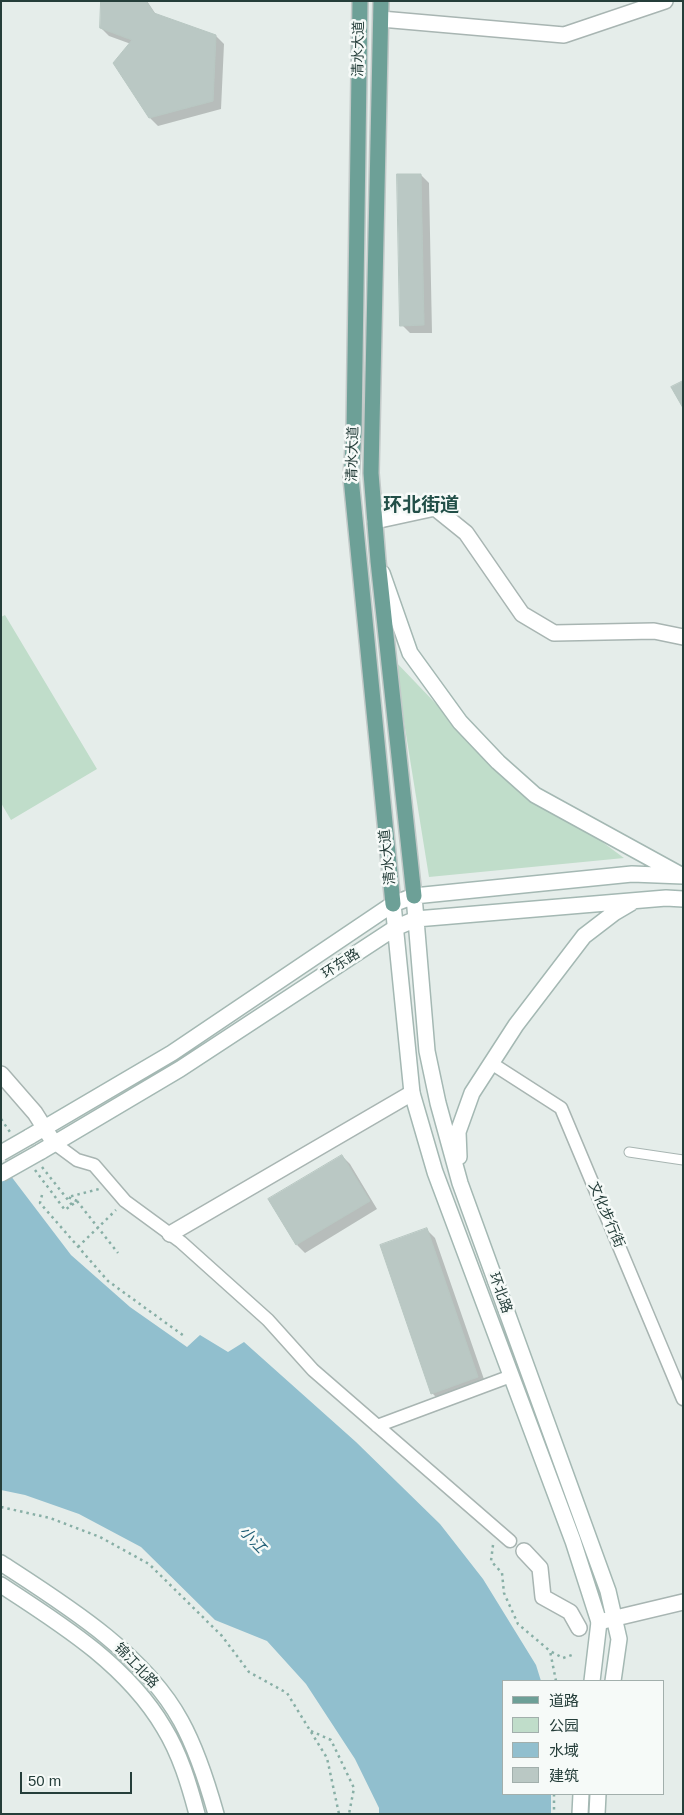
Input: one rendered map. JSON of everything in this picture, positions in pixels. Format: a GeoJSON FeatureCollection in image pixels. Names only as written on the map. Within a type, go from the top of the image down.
{"type":"FeatureCollection","features":[{"type":"Feature","properties":{"kind":"main road","name":"清水大道"},"geometry":{"type":"LineString","coordinates":[[360,1],[354,432],[351,478],[393,904]]}},
{"type":"Feature","properties":{"kind":"main road","name":"清水大道"},"geometry":{"type":"LineString","coordinates":[[381,1],[371,473],[378,561],[414,896]]}},
{"type":"Feature","properties":{"kind":"main road"},"geometry":{"type":"LineString","coordinates":[[381,19],[564,35],[665,1]]}},
{"type":"Feature","properties":{"kind":"main road"},"geometry":{"type":"LineString","coordinates":[[375,521],[435,508],[466,532],[522,614],[554,633],[654,630],[683,637]]}},
{"type":"Feature","properties":{"kind":"main road"},"geometry":{"type":"LineString","coordinates":[[378,561],[410,653],[460,722],[479,742],[535,795],[683,876]]}},
{"type":"Feature","properties":{"kind":"main road"},"geometry":{"type":"LineString","coordinates":[[1,1153],[172,1053],[393,904],[414,896],[632,874],[683,876]]}},
{"type":"Feature","properties":{"kind":"main road","name":"环北路"},"geometry":{"type":"LineString","coordinates":[[414,896],[427,1051],[438,1103],[460,1183],[608,1591],[619,1639],[613,1680]]}},
{"type":"Feature","properties":{"kind":"main road","name":"环东路"},"geometry":{"type":"LineString","coordinates":[[1,1174],[40,1159],[54,1143],[180,1069],[395,928],[416,919],[636,900],[683,899]]}},
{"type":"Feature","properties":{"kind":"main road"},"geometry":{"type":"LineString","coordinates":[[460,1183],[458,1132],[472,1092],[533,1002],[584,936],[614,913],[636,900]]}},
{"type":"Feature","properties":{"kind":"main road","name":"环北路"},"geometry":{"type":"LineString","coordinates":[[393,904],[412,1093],[435,1172],[573,1541],[599,1622],[592,1680]]}},
{"type":"Feature","properties":{"kind":"main road"},"geometry":{"type":"LineString","coordinates":[[1,1074],[45,1128],[54,1143]]}},
{"type":"Feature","properties":{"kind":"main road"},"geometry":{"type":"LineString","coordinates":[[170,1234],[412,1093]]}},
{"type":"Feature","properties":{"kind":"main road"},"geometry":{"type":"LineString","coordinates":[[524,1551],[540,1568],[543,1597],[570,1612],[579,1628]]}},
{"type":"Feature","properties":{"kind":"main road","name":"锦江北路"},"geometry":{"type":"LineString","coordinates":[[1,1564],[108,1638],[143,1671],[180,1720],[204,1773],[216,1814]]}},
{"type":"Feature","properties":{"kind":"main road","name":"锦江北路"},"geometry":{"type":"LineString","coordinates":[[1,1585],[96,1652],[130,1683],[164,1729],[187,1780],[197,1814]]}},
{"type":"Feature","properties":{"kind":"main road"},"geometry":{"type":"LineString","coordinates":[[599,1622],[683,1602]]}},
{"type":"Feature","properties":{"kind":"main road"},"geometry":{"type":"LineString","coordinates":[[580,1814],[581,1795]]}},
{"type":"Feature","properties":{"kind":"main road"},"geometry":{"type":"LineString","coordinates":[[597,1814],[598,1795]]}},
{"type":"Feature","properties":{"kind":"street","name":"文化步行街"},"geometry":{"type":"LineString","coordinates":[[491,1063],[561,1108],[683,1399]]}},
{"type":"Feature","properties":{"kind":"street"},"geometry":{"type":"LineString","coordinates":[[54,1143],[77,1160],[94,1165],[126,1201],[170,1234],[268,1320],[313,1370],[510,1541]]}},
{"type":"Feature","properties":{"kind":"street"},"geometry":{"type":"LineString","coordinates":[[377,1426],[511,1376]]}},
{"type":"Feature","properties":{"kind":"lane"},"geometry":{"type":"LineString","coordinates":[[628,1152],[683,1160]]}},
{"type":"Feature","properties":{"kind":"path"},"geometry":{"type":"LineString","coordinates":[[1,1119],[12,1135]]}},
{"type":"Feature","properties":{"kind":"path"},"geometry":{"type":"LineString","coordinates":[[40,1159],[72,1205]]}},
{"type":"Feature","properties":{"kind":"path"},"geometry":{"type":"LineString","coordinates":[[33,1166],[66,1210],[77,1202]]}},
{"type":"Feature","properties":{"kind":"path"},"geometry":{"type":"LineString","coordinates":[[68,1197],[112,1186]]}},
{"type":"Feature","properties":{"kind":"path"},"geometry":{"type":"LineString","coordinates":[[42,1195],[40,1203],[108,1281],[184,1336]]}},
{"type":"Feature","properties":{"kind":"path"},"geometry":{"type":"LineString","coordinates":[[68,1197],[77,1202],[118,1253]]}},
{"type":"Feature","properties":{"kind":"path"},"geometry":{"type":"LineString","coordinates":[[78,1247],[126,1201]]}},
{"type":"Feature","properties":{"kind":"path"},"geometry":{"type":"LineString","coordinates":[[1,1507],[50,1518],[100,1537],[149,1564],[222,1636],[250,1672],[287,1693],[328,1758],[340,1814]]}},
{"type":"Feature","properties":{"kind":"path"},"geometry":{"type":"LineString","coordinates":[[491,1561],[502,1573],[504,1593],[518,1624],[563,1658],[575,1654]]}},
{"type":"Feature","properties":{"kind":"path"},"geometry":{"type":"LineString","coordinates":[[550,1650],[556,1680]]}},
{"type":"Feature","properties":{"kind":"path"},"geometry":{"type":"LineString","coordinates":[[311,1731],[331,1740],[354,1788],[349,1814]]}},
{"type":"Feature","properties":{"kind":"path"},"geometry":{"type":"LineString","coordinates":[[554,1795],[554,1814]]}},
{"type":"Feature","properties":{"kind":"green space"},"geometry":{"type":"Polygon","coordinates":[[[5,615],[97,769],[11,820],[1,803],[1,617],[5,615]]]}},
{"type":"Feature","properties":{"kind":"green space"},"geometry":{"type":"Polygon","coordinates":[[[394,660],[486,756],[624,858],[429,877],[394,660]]]}},
{"type":"Feature","properties":{"kind":"water","name":"小江"},"geometry":{"type":"Polygon","coordinates":[[[1,1163],[71,1255],[130,1307],[187,1347],[200,1335],[228,1352],[244,1342],[356,1442],[440,1524],[483,1579],[536,1665],[541,1680],[502,1680],[502,1795],[551,1795],[551,1814],[379,1814],[379,1808],[355,1759],[306,1684],[267,1641],[215,1620],[141,1547],[79,1514],[25,1495],[1,1490],[1,1163]]]}},
{"type":"Feature","properties":{"kind":"building"},"geometry":{"type":"Polygon","coordinates":[[[101,1],[146,1],[154,13],[216,35],[213,101],[149,118],[113,63],[132,40],[100,28],[101,1]]]}},
{"type":"Feature","properties":{"kind":"building"},"geometry":{"type":"Polygon","coordinates":[[[397,174],[421,174],[424,325],[400,326],[397,174]]]}},
{"type":"Feature","properties":{"kind":"building"},"geometry":{"type":"Polygon","coordinates":[[[683,381],[683,408],[671,387],[683,381]]]}},
{"type":"Feature","properties":{"kind":"building"},"geometry":{"type":"Polygon","coordinates":[[[342,1155],[370,1201],[296,1245],[268,1199],[342,1155]]]}},
{"type":"Feature","properties":{"kind":"building"},"geometry":{"type":"Polygon","coordinates":[[[427,1228],[478,1377],[431,1394],[380,1245],[427,1228]]]}},
{"type":"Feature","properties":{"kind":"district","name":"环北街道"},"geometry":{"type":"Point","coordinates":[421,506]}}]}
